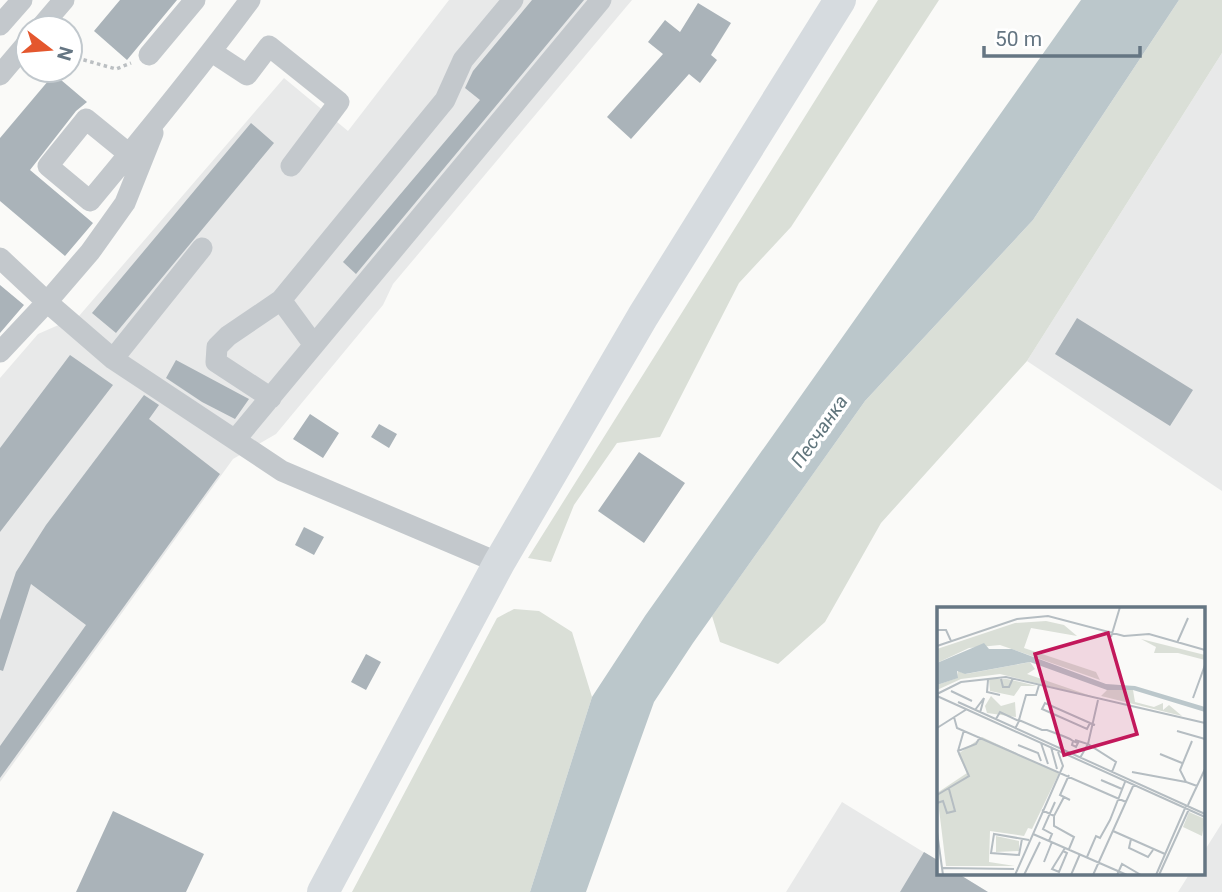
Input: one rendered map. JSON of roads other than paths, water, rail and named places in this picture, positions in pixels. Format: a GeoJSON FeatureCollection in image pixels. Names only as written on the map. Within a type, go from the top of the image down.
{"type":"FeatureCollection","features":[{"type":"Feature","properties":{"kind":"highway"},"geometry":{"type":"LineString","coordinates":[[323,892],[499,563],[643,316],[840,0]]}},
{"type":"Feature","properties":{"kind":"street"},"geometry":{"type":"LineString","coordinates":[[0,25],[22,0]]}},
{"type":"Feature","properties":{"kind":"street"},"geometry":{"type":"LineString","coordinates":[[52,14],[64,0]]}},
{"type":"Feature","properties":{"kind":"street"},"geometry":{"type":"LineString","coordinates":[[149,55],[195,0]]}},
{"type":"Feature","properties":{"kind":"street"},"geometry":{"type":"LineString","coordinates":[[129,154],[212,52],[250,0]]}},
{"type":"Feature","properties":{"kind":"street"},"geometry":{"type":"LineString","coordinates":[[271,398],[216,362],[217,347],[228,336],[281,300],[446,100],[463,60],[513,0]]}},
{"type":"Feature","properties":{"kind":"street"},"geometry":{"type":"LineString","coordinates":[[235,440],[600,0]]}},
{"type":"Feature","properties":{"kind":"street"},"geometry":{"type":"LineString","coordinates":[[212,52],[247,75],[269,46],[338,102],[291,166]]}},
{"type":"Feature","properties":{"kind":"street"},"geometry":{"type":"LineString","coordinates":[[0,75],[14,58]]}},
{"type":"Feature","properties":{"kind":"street"},"geometry":{"type":"LineString","coordinates":[[0,352],[90,251],[125,203],[159,117]]}},
{"type":"Feature","properties":{"kind":"street"},"geometry":{"type":"LineString","coordinates":[[113,359],[202,248]]}},
{"type":"Feature","properties":{"kind":"street"},"geometry":{"type":"LineString","coordinates":[[0,258],[113,359],[282,471],[499,563]]}},
{"type":"Feature","properties":{"kind":"street"},"geometry":{"type":"LineString","coordinates":[[281,300],[314,345]]}},
{"type":"Feature","properties":{"kind":"water","name":"Песчанка"},"geometry":{"type":"Polygon","coordinates":[[[1081,0],[1179,0],[1033,220],[865,401],[693,643],[654,702],[586,892],[530,892],[592,697],[645,616],[1081,0]]]}}]}
